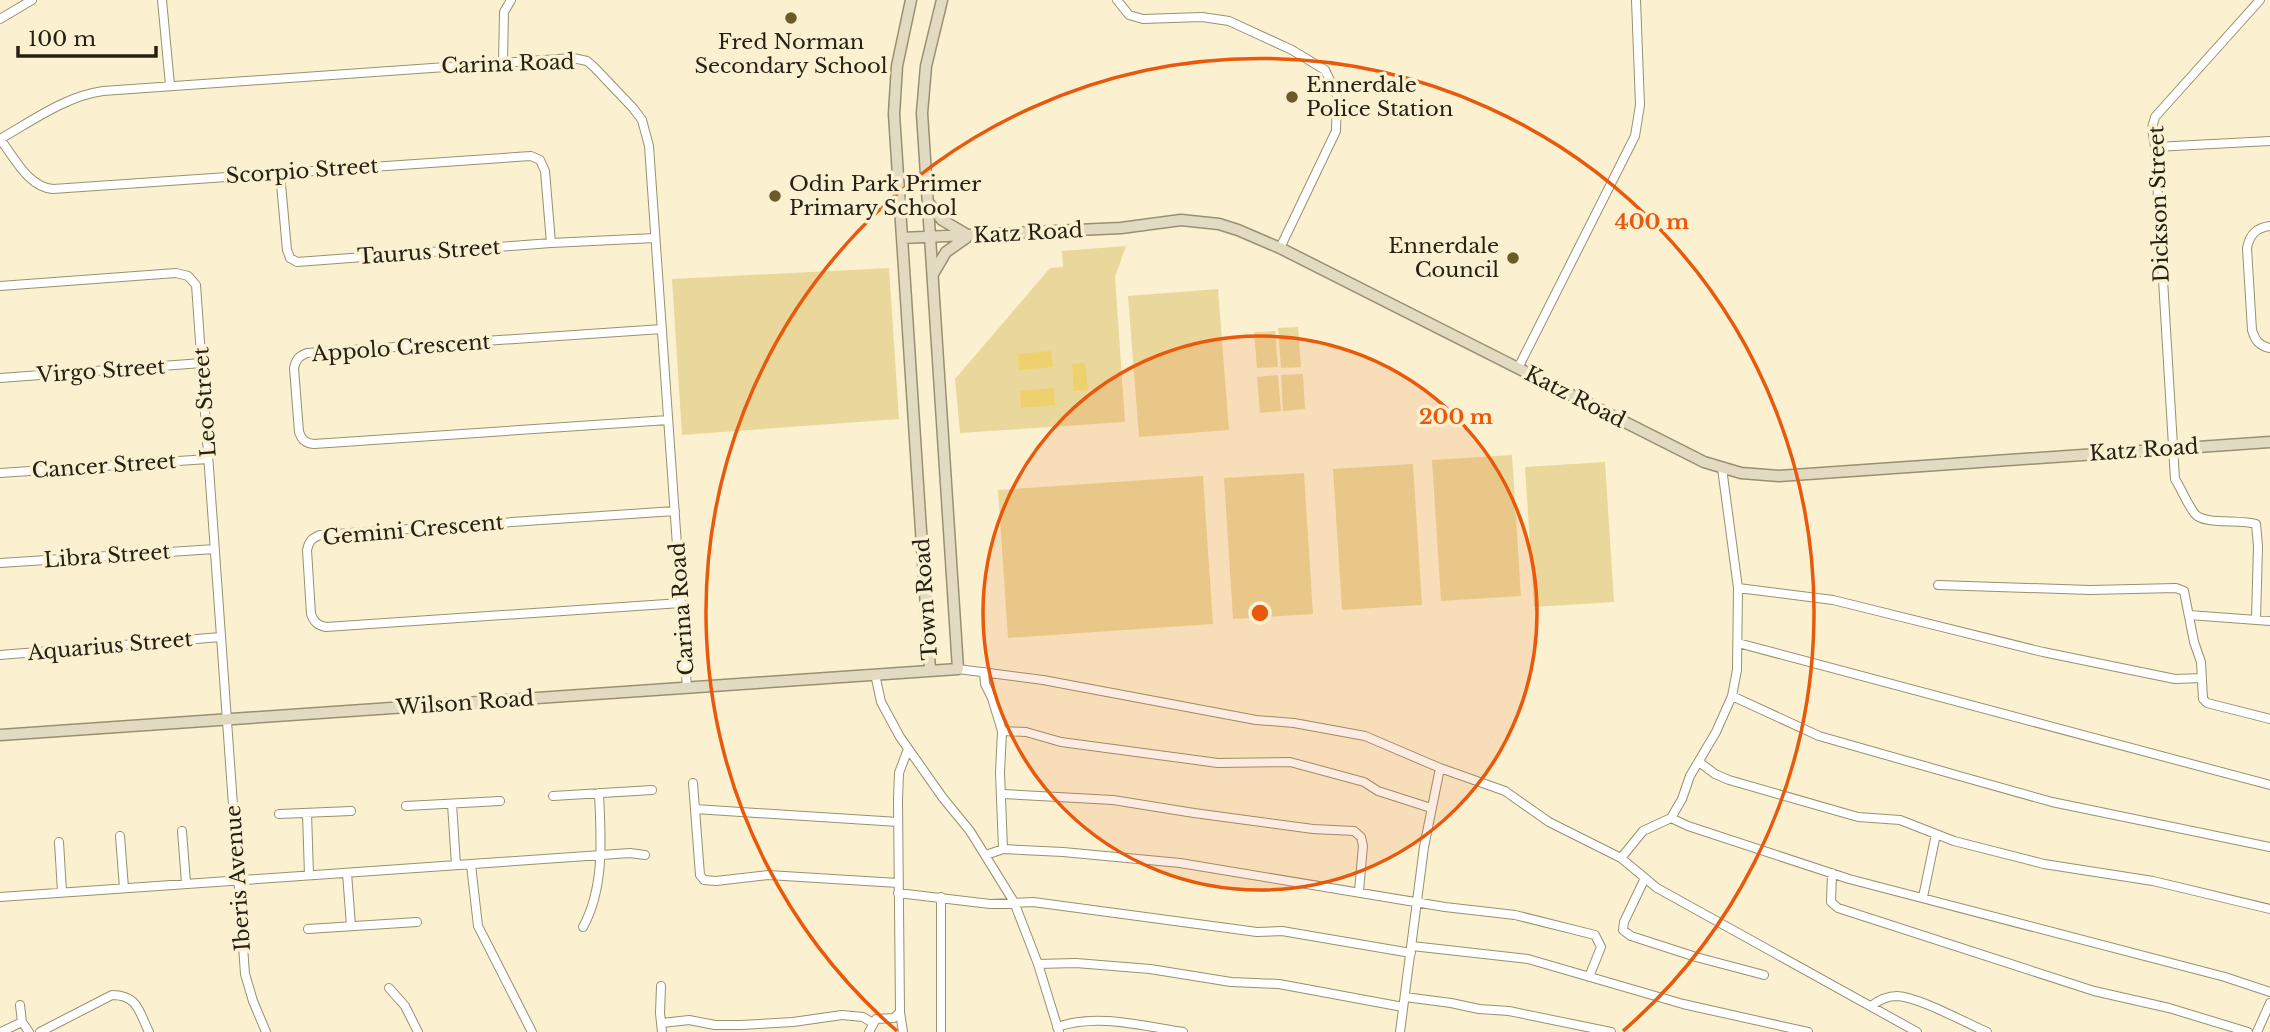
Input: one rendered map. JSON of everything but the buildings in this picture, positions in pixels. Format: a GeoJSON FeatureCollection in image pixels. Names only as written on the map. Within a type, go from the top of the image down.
{"type":"FeatureCollection","features":[{"type":"Feature","properties":{"kind":"street"},"geometry":{"type":"LineString","coordinates":[[0,19],[32,0]]}},
{"type":"Feature","properties":{"kind":"street"},"geometry":{"type":"LineString","coordinates":[[162,0],[170,85]]}},
{"type":"Feature","properties":{"kind":"street"},"geometry":{"type":"LineString","coordinates":[[503,62],[504,12],[511,0]]}},
{"type":"Feature","properties":{"kind":"street","name":"Town Road"},"geometry":{"type":"LineString","coordinates":[[911,0],[897,66],[894,114],[930,670],[958,669],[922,113],[926,66],[942,0]]}},
{"type":"Feature","properties":{"kind":"street"},"geometry":{"type":"LineString","coordinates":[[1117,0],[1129,15],[1143,19],[1202,18],[1229,21],[1292,50],[1325,71],[1337,95],[1336,131],[1280,248]]}},
{"type":"Feature","properties":{"kind":"street"},"geometry":{"type":"LineString","coordinates":[[1518,368],[1635,136],[1640,105],[1636,0]]}},
{"type":"Feature","properties":{"kind":"street","name":"Dickson Street"},"geometry":{"type":"LineString","coordinates":[[2258,546],[2256,524],[2245,520],[2206,521],[2196,516],[2175,479],[2152,128],[2155,117],[2260,0]]}},
{"type":"Feature","properties":{"kind":"street","name":"Carina Road"},"geometry":{"type":"LineString","coordinates":[[0,139],[57,107],[92,92],[503,62],[573,58],[586,61],[642,120],[649,146],[687,688]]}},
{"type":"Feature","properties":{"kind":"street","name":"Scorpio Street"},"geometry":{"type":"LineString","coordinates":[[0,139],[33,182],[47,188],[536,157],[542,162],[545,171],[551,243]]}},
{"type":"Feature","properties":{"kind":"street"},"geometry":{"type":"LineString","coordinates":[[2155,147],[2270,141]]}},
{"type":"Feature","properties":{"kind":"street","name":"Taurus Street"},"geometry":{"type":"LineString","coordinates":[[280,173],[286,250],[290,258],[297,262],[655,238]]}},
{"type":"Feature","properties":{"kind":"street"},"geometry":{"type":"LineString","coordinates":[[927,200],[942,220],[956,230],[972,236]]}},
{"type":"Feature","properties":{"kind":"street","name":"Katz Road"},"geometry":{"type":"LineString","coordinates":[[902,238],[1121,228],[1181,220],[1219,224],[1280,248],[1704,461],[1741,473],[1779,476],[2270,442]]}},
{"type":"Feature","properties":{"kind":"street"},"geometry":{"type":"LineString","coordinates":[[2270,226],[2257,229],[2250,237],[2248,248],[2252,330],[2256,340],[2264,347],[2270,348]]}},
{"type":"Feature","properties":{"kind":"street"},"geometry":{"type":"LineString","coordinates":[[932,278],[946,251],[962,239],[972,236]]}},
{"type":"Feature","properties":{"kind":"street","name":"Leo Street"},"geometry":{"type":"LineString","coordinates":[[0,286],[182,273],[193,280],[198,292],[227,720]]}},
{"type":"Feature","properties":{"kind":"street","name":"Appolo Crescent"},"geometry":{"type":"LineString","coordinates":[[662,328],[307,353],[296,361],[295,368],[299,432],[306,443],[314,444],[668,420]]}},
{"type":"Feature","properties":{"kind":"street","name":"Virgo Street"},"geometry":{"type":"LineString","coordinates":[[0,378],[202,363]]}},
{"type":"Feature","properties":{"kind":"street","name":"Cancer Street"},"geometry":{"type":"LineString","coordinates":[[0,472],[208,459]]}},
{"type":"Feature","properties":{"kind":"street"},"geometry":{"type":"LineString","coordinates":[[1621,858],[1643,831],[1671,818],[1731,696],[1737,670],[1738,588],[1722,468]]}},
{"type":"Feature","properties":{"kind":"street","name":"Gemini Crescent"},"geometry":{"type":"LineString","coordinates":[[675,511],[320,535],[308,543],[307,550],[311,614],[313,621],[326,627],[681,603]]}},
{"type":"Feature","properties":{"kind":"street"},"geometry":{"type":"LineString","coordinates":[[2256,620],[2258,546],[2270,546]]}},
{"type":"Feature","properties":{"kind":"street","name":"Libra Street"},"geometry":{"type":"LineString","coordinates":[[0,564],[215,549]]}},
{"type":"Feature","properties":{"kind":"street"},"geometry":{"type":"LineString","coordinates":[[1938,585],[2090,590],[2176,588],[2185,591],[2202,678],[2203,699],[2207,703],[2270,719]]}},
{"type":"Feature","properties":{"kind":"street"},"geometry":{"type":"LineString","coordinates":[[1738,588],[1833,600],[2043,652],[2175,679],[2202,678]]}},
{"type":"Feature","properties":{"kind":"street"},"geometry":{"type":"LineString","coordinates":[[2189,615],[2270,621]]}},
{"type":"Feature","properties":{"kind":"street","name":"Aquarius Street"},"geometry":{"type":"LineString","coordinates":[[0,655],[221,637]]}},
{"type":"Feature","properties":{"kind":"street"},"geometry":{"type":"LineString","coordinates":[[1738,643],[2270,785]]}},
{"type":"Feature","properties":{"kind":"street"},"geometry":{"type":"LineString","coordinates":[[958,669],[1056,682],[1256,720],[1294,723],[1365,736],[1440,768],[1505,791],[1549,821],[1621,858],[1657,888],[1917,1032]]}},
{"type":"Feature","properties":{"kind":"street","name":"Wilson Road"},"geometry":{"type":"LineString","coordinates":[[0,736],[930,670]]}},
{"type":"Feature","properties":{"kind":"street"},"geometry":{"type":"LineString","coordinates":[[984,673],[985,684],[1002,731],[1003,849]]}},
{"type":"Feature","properties":{"kind":"street"},"geometry":{"type":"LineString","coordinates":[[875,674],[881,702],[908,749],[986,855],[1014,902],[1038,964],[1058,1030],[1075,1021],[1098,1019],[1183,1032]]}},
{"type":"Feature","properties":{"kind":"street"},"geometry":{"type":"LineString","coordinates":[[1731,696],[1819,736],[1963,777],[2065,805],[2270,847]]}},
{"type":"Feature","properties":{"kind":"street","name":"Iberis Avenue"},"geometry":{"type":"LineString","coordinates":[[227,720],[245,974],[267,1032]]}},
{"type":"Feature","properties":{"kind":"street"},"geometry":{"type":"LineString","coordinates":[[1002,731],[1026,732],[1061,743],[1218,763],[1290,762],[1364,782],[1378,791],[1431,808]]}},
{"type":"Feature","properties":{"kind":"street"},"geometry":{"type":"LineString","coordinates":[[903,1032],[900,1012],[898,822],[900,773],[908,749]]}},
{"type":"Feature","properties":{"kind":"street"},"geometry":{"type":"LineString","coordinates":[[1699,762],[1729,780],[1858,817],[1900,820],[1955,841],[2044,864],[2153,881],[2270,909]]}},
{"type":"Feature","properties":{"kind":"street"},"geometry":{"type":"LineString","coordinates":[[1399,1032],[1431,808],[1440,768]]}},
{"type":"Feature","properties":{"kind":"street"},"geometry":{"type":"LineString","coordinates":[[693,783],[700,875],[704,880],[768,875],[898,883]]}},
{"type":"Feature","properties":{"kind":"street"},"geometry":{"type":"LineString","coordinates":[[553,796],[652,790]]}},
{"type":"Feature","properties":{"kind":"street"},"geometry":{"type":"LineString","coordinates":[[583,927],[593,904],[601,855],[599,793]]}},
{"type":"Feature","properties":{"kind":"street"},"geometry":{"type":"LineString","coordinates":[[1002,794],[1114,800],[1313,829],[1354,831],[1361,836],[1363,846],[1359,891]]}},
{"type":"Feature","properties":{"kind":"street"},"geometry":{"type":"LineString","coordinates":[[406,806],[500,801]]}},
{"type":"Feature","properties":{"kind":"street"},"geometry":{"type":"LineString","coordinates":[[452,804],[456,865]]}},
{"type":"Feature","properties":{"kind":"street"},"geometry":{"type":"LineString","coordinates":[[695,808],[898,822]]}},
{"type":"Feature","properties":{"kind":"street"},"geometry":{"type":"LineString","coordinates":[[279,814],[351,811]]}},
{"type":"Feature","properties":{"kind":"street"},"geometry":{"type":"LineString","coordinates":[[307,813],[309,875]]}},
{"type":"Feature","properties":{"kind":"street"},"geometry":{"type":"LineString","coordinates":[[1671,818],[1832,873],[2225,977],[2270,992]]}},
{"type":"Feature","properties":{"kind":"street"},"geometry":{"type":"LineString","coordinates":[[182,831],[186,883]]}},
{"type":"Feature","properties":{"kind":"street"},"geometry":{"type":"LineString","coordinates":[[1923,897],[1936,834]]}},
{"type":"Feature","properties":{"kind":"street"},"geometry":{"type":"LineString","coordinates":[[120,836],[124,888]]}},
{"type":"Feature","properties":{"kind":"street"},"geometry":{"type":"LineString","coordinates":[[59,842],[62,892]]}},
{"type":"Feature","properties":{"kind":"street"},"geometry":{"type":"LineString","coordinates":[[986,855],[1003,849],[1180,863],[1515,915],[1595,935],[1601,947],[1589,977]]}},
{"type":"Feature","properties":{"kind":"street"},"geometry":{"type":"LineString","coordinates":[[0,897],[630,853],[645,855]]}},
{"type":"Feature","properties":{"kind":"street"},"geometry":{"type":"LineString","coordinates":[[471,865],[478,926],[532,1032]]}},
{"type":"Feature","properties":{"kind":"street"},"geometry":{"type":"LineString","coordinates":[[347,873],[351,926]]}},
{"type":"Feature","properties":{"kind":"street"},"geometry":{"type":"LineString","coordinates":[[1832,873],[1831,902],[1838,908],[2094,991],[2169,1008],[2248,1032]]}},
{"type":"Feature","properties":{"kind":"street"},"geometry":{"type":"LineString","coordinates":[[1645,878],[1624,922],[1623,930],[1631,936],[1696,957],[1764,975]]}},
{"type":"Feature","properties":{"kind":"street"},"geometry":{"type":"LineString","coordinates":[[898,893],[990,904],[1033,902],[1257,932],[1282,931],[1411,949],[1528,959],[1683,1004],[1808,1032]]}},
{"type":"Feature","properties":{"kind":"street"},"geometry":{"type":"LineString","coordinates":[[941,897],[941,1032]]}},
{"type":"Feature","properties":{"kind":"street"},"geometry":{"type":"LineString","coordinates":[[308,929],[417,922]]}},
{"type":"Feature","properties":{"kind":"street"},"geometry":{"type":"LineString","coordinates":[[1038,964],[1076,963],[1138,968],[1231,982],[1279,984],[1403,1007]]}},
{"type":"Feature","properties":{"kind":"street"},"geometry":{"type":"LineString","coordinates":[[661,986],[662,1028],[690,1020],[715,1025],[793,1022],[842,1015],[863,1017],[873,1023]]}},
{"type":"Feature","properties":{"kind":"street"},"geometry":{"type":"LineString","coordinates":[[389,988],[405,1006],[418,1032]]}},
{"type":"Feature","properties":{"kind":"street"},"geometry":{"type":"LineString","coordinates":[[40,1032],[112,995],[123,995],[134,1001],[149,1032]]}},
{"type":"Feature","properties":{"kind":"street"},"geometry":{"type":"LineString","coordinates":[[1871,1006],[1881,999],[1898,996],[1987,1032]]}},
{"type":"Feature","properties":{"kind":"street"},"geometry":{"type":"LineString","coordinates":[[1405,997],[1479,1010],[1509,1011],[1611,1032]]}},
{"type":"Feature","properties":{"kind":"street"},"geometry":{"type":"LineString","coordinates":[[2257,1032],[2270,1003]]}},
{"type":"Feature","properties":{"kind":"street"},"geometry":{"type":"LineString","coordinates":[[20,1005],[22,1022],[29,1032]]}},
{"type":"Feature","properties":{"kind":"street"},"geometry":{"type":"LineString","coordinates":[[869,1032],[876,1019],[894,1018],[900,1012]]}},
{"type":"Feature","properties":{"kind":"street"},"geometry":{"type":"LineString","coordinates":[[1895,1032],[1897,1020]]}},
{"type":"Feature","properties":{"kind":"street"},"geometry":{"type":"LineString","coordinates":[[1,1032],[22,1022]]}},
{"type":"Feature","properties":{"kind":"street"},"geometry":{"type":"LineString","coordinates":[[793,1022],[794,1032]]}},
{"type":"Feature","properties":{"kind":"shaded area"},"geometry":{"type":"Polygon","coordinates":[[[1126,246],[1115,277],[1125,422],[960,433],[955,379],[1050,268],[1063,267],[1062,251],[1126,246]]]}},
{"type":"Feature","properties":{"kind":"shaded area"},"geometry":{"type":"Polygon","coordinates":[[[889,268],[899,419],[682,435],[672,279],[889,268]]]}},
{"type":"Feature","properties":{"kind":"shaded area"},"geometry":{"type":"Polygon","coordinates":[[[1218,289],[1229,430],[1139,437],[1128,296],[1218,289]]]}},
{"type":"Feature","properties":{"kind":"shaded area"},"geometry":{"type":"Polygon","coordinates":[[[1298,327],[1301,367],[1281,368],[1278,328],[1298,327]]]}},
{"type":"Feature","properties":{"kind":"shaded area"},"geometry":{"type":"Polygon","coordinates":[[[1275,331],[1278,367],[1257,368],[1254,332],[1275,331]]]}},
{"type":"Feature","properties":{"kind":"shaded area"},"geometry":{"type":"Polygon","coordinates":[[[1051,351],[1053,367],[1019,370],[1018,354],[1051,351]]]}},
{"type":"Feature","properties":{"kind":"shaded area"},"geometry":{"type":"Polygon","coordinates":[[[1085,363],[1088,390],[1074,391],[1072,364],[1085,363]]]}},
{"type":"Feature","properties":{"kind":"shaded area"},"geometry":{"type":"Polygon","coordinates":[[[1303,374],[1305,409],[1283,411],[1281,375],[1303,374]]]}},
{"type":"Feature","properties":{"kind":"shaded area"},"geometry":{"type":"Polygon","coordinates":[[[1278,375],[1281,411],[1260,413],[1257,377],[1278,375]]]}},
{"type":"Feature","properties":{"kind":"shaded area"},"geometry":{"type":"Polygon","coordinates":[[[1054,388],[1055,405],[1021,408],[1020,391],[1054,388]]]}},
{"type":"Feature","properties":{"kind":"shaded area"},"geometry":{"type":"Polygon","coordinates":[[[1512,455],[1521,596],[1441,601],[1432,460],[1512,455]]]}},
{"type":"Feature","properties":{"kind":"shaded area"},"geometry":{"type":"Polygon","coordinates":[[[1605,462],[1614,602],[1534,607],[1525,467],[1605,462]]]}},
{"type":"Feature","properties":{"kind":"shaded area"},"geometry":{"type":"Polygon","coordinates":[[[1413,464],[1422,605],[1342,610],[1333,469],[1413,464]]]}},
{"type":"Feature","properties":{"kind":"shaded area"},"geometry":{"type":"Polygon","coordinates":[[[1304,473],[1313,614],[1233,619],[1224,478],[1304,473]]]}},
{"type":"Feature","properties":{"kind":"shaded area"},"geometry":{"type":"Polygon","coordinates":[[[1203,476],[1213,624],[1008,638],[998,490],[1203,476]]]}},
{"type":"Feature","properties":{"kind":"place","name":"Fred Norman Secondary School"},"geometry":{"type":"Point","coordinates":[791,18]}},
{"type":"Feature","properties":{"kind":"place","name":"Ennerdale Police Station"},"geometry":{"type":"Point","coordinates":[1292,97]}},
{"type":"Feature","properties":{"kind":"place","name":"Odin Park Primer Primary School"},"geometry":{"type":"Point","coordinates":[775,196]}},
{"type":"Feature","properties":{"kind":"place","name":"Ennerdale Council"},"geometry":{"type":"Point","coordinates":[1513,258]}}]}
